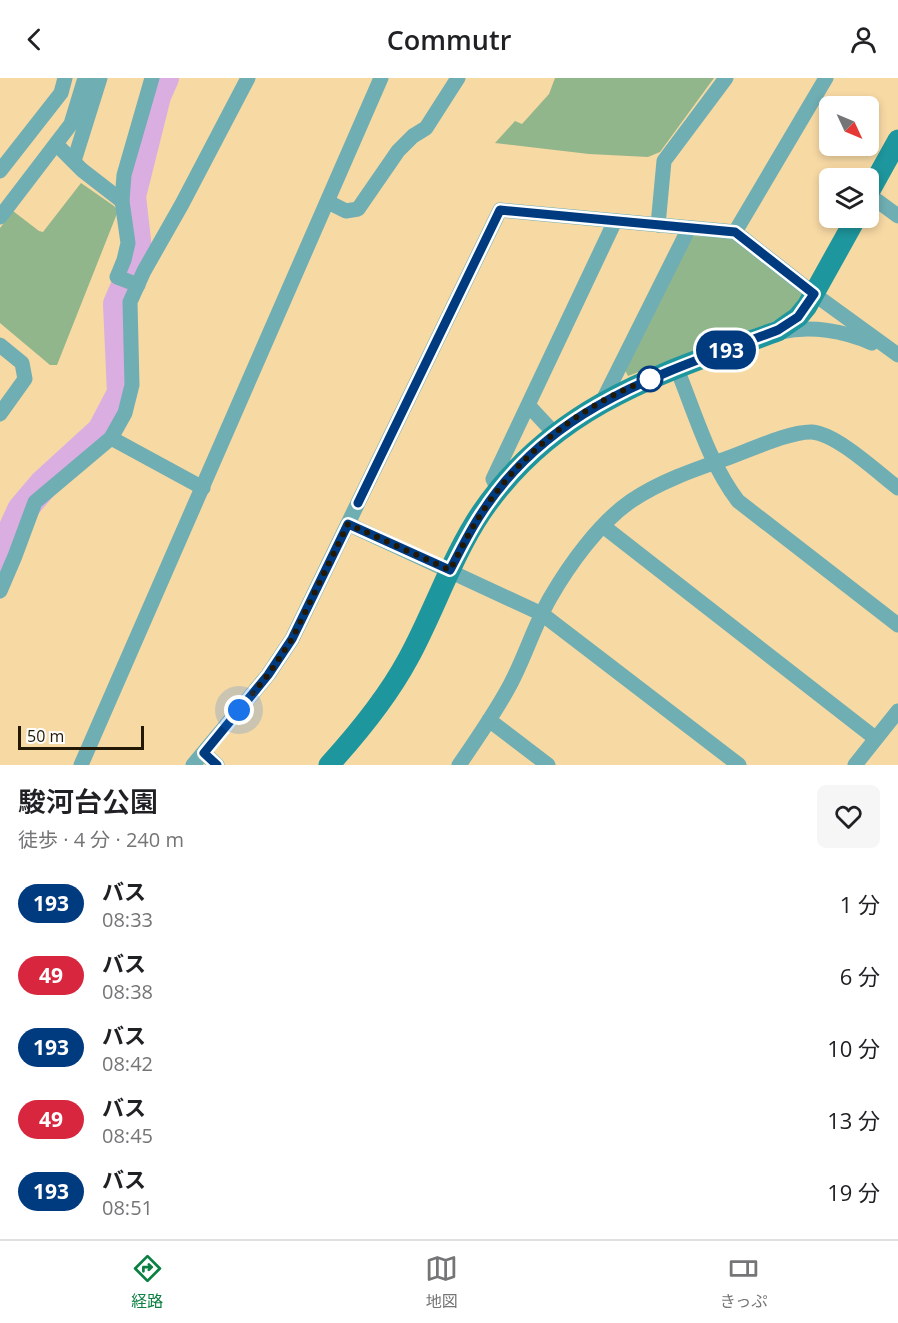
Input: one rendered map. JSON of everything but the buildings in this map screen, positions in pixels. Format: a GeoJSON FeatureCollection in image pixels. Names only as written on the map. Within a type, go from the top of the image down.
{"type":"FeatureCollection","features":[{"type":"Feature","properties":{"kind":"street"},"geometry":{"type":"LineString","coordinates":[[0,171],[61,93],[65,78]]}},
{"type":"Feature","properties":{"kind":"street"},"geometry":{"type":"LineString","coordinates":[[0,217],[71,124],[85,78]]}},
{"type":"Feature","properties":{"kind":"street"},"geometry":{"type":"LineString","coordinates":[[74,161],[100,78]]}},
{"type":"Feature","properties":{"kind":"street"},"geometry":{"type":"LineString","coordinates":[[0,591],[35,502],[111,438],[125,412],[132,385],[130,302],[134,273],[122,201],[124,175],[152,78]]}},
{"type":"Feature","properties":{"kind":"street"},"geometry":{"type":"LineString","coordinates":[[134,273],[182,204],[248,78]]}},
{"type":"Feature","properties":{"kind":"street"},"geometry":{"type":"LineString","coordinates":[[81,765],[381,78]]}},
{"type":"Feature","properties":{"kind":"street"},"geometry":{"type":"LineString","coordinates":[[328,202],[346,211],[358,209],[398,151],[413,136],[426,128],[458,78]]}},
{"type":"Feature","properties":{"kind":"street"},"geometry":{"type":"LineString","coordinates":[[657,225],[664,161],[726,78]]}},
{"type":"Feature","properties":{"kind":"street"},"geometry":{"type":"LineString","coordinates":[[735,232],[826,78]]}},
{"type":"Feature","properties":{"kind":"street"},"geometry":{"type":"LineString","coordinates":[[879,174],[898,140]]}},
{"type":"Feature","properties":{"kind":"street"},"geometry":{"type":"LineString","coordinates":[[56,144],[122,201]]}},
{"type":"Feature","properties":{"kind":"street"},"geometry":{"type":"LineString","coordinates":[[879,202],[898,216]]}},
{"type":"Feature","properties":{"kind":"street"},"geometry":{"type":"LineString","coordinates":[[193,765],[268,675],[292,639],[500,210],[735,232],[898,356]]}},
{"type":"Feature","properties":{"kind":"street"},"geometry":{"type":"LineString","coordinates":[[498,490],[493,479],[615,221]]}},
{"type":"Feature","properties":{"kind":"street"},"geometry":{"type":"LineString","coordinates":[[602,402],[689,228]]}},
{"type":"Feature","properties":{"kind":"street"},"geometry":{"type":"LineString","coordinates":[[329,765],[366,723],[396,680],[424,629],[450,570],[481,514],[498,490],[554,433],[602,402],[642,382],[778,330],[798,317],[814,294],[850,228]]}},
{"type":"Feature","properties":{"kind":"street"},"geometry":{"type":"LineString","coordinates":[[763,336],[799,328],[829,331],[861,339],[898,356]]}},
{"type":"Feature","properties":{"kind":"street"},"geometry":{"type":"LineString","coordinates":[[0,345],[22,363],[25,379],[0,414]]}},
{"type":"Feature","properties":{"kind":"street"},"geometry":{"type":"LineString","coordinates":[[677,369],[715,462],[725,483],[738,501],[898,624]]}},
{"type":"Feature","properties":{"kind":"street"},"geometry":{"type":"LineString","coordinates":[[529,406],[554,433]]}},
{"type":"Feature","properties":{"kind":"street"},"geometry":{"type":"LineString","coordinates":[[459,765],[510,684],[542,614],[571,567],[603,526],[630,502],[660,484],[715,462],[792,435],[811,432],[830,436],[898,488]]}},
{"type":"Feature","properties":{"kind":"street"},"geometry":{"type":"LineString","coordinates":[[111,438],[202,488]]}},
{"type":"Feature","properties":{"kind":"street"},"geometry":{"type":"LineString","coordinates":[[348,524],[542,614],[739,765]]}},
{"type":"Feature","properties":{"kind":"street"},"geometry":{"type":"LineString","coordinates":[[603,526],[875,738]]}},
{"type":"Feature","properties":{"kind":"street"},"geometry":{"type":"LineString","coordinates":[[855,765],[898,711]]}},
{"type":"Feature","properties":{"kind":"street"},"geometry":{"type":"LineString","coordinates":[[489,720],[548,765]]}},
{"type":"Feature","properties":{"kind":"street"},"geometry":{"type":"LineString","coordinates":[[204,753],[217,765]]}},
{"type":"Feature","properties":{"kind":"green space"},"geometry":{"type":"Polygon","coordinates":[[[555,78],[714,78],[660,152],[648,157],[589,154],[495,143],[515,121],[522,124],[549,94],[555,78]]]}},
{"type":"Feature","properties":{"kind":"green space"},"geometry":{"type":"Polygon","coordinates":[[[81,183],[118,211],[57,365],[50,365],[0,323],[0,228],[13,211],[43,232],[81,183]]]}},
{"type":"Feature","properties":{"kind":"green space"},"geometry":{"type":"Polygon","coordinates":[[[691,236],[732,237],[801,290],[803,299],[794,310],[772,322],[628,376],[624,368],[691,236]]]}},
{"type":"Feature","properties":{"kind":"waterway"},"geometry":{"type":"LineString","coordinates":[[0,558],[22,510],[44,484],[102,431],[122,393],[118,304],[138,258],[131,196],[156,96],[164,78]]}},
{"type":"Feature","properties":{"kind":"bus line","name":"193"},"geometry":{"type":"LineString","coordinates":[[217,765],[204,753],[268,675],[292,639],[348,524],[450,570],[466,539],[498,490],[554,433],[580,415],[626,389],[778,330],[798,317],[814,294],[735,232],[500,210],[358,503]]}},
{"type":"Feature","properties":{"kind":"route"},"geometry":{"type":"LineString","coordinates":[[239,710],[268,675],[292,639],[348,524],[450,570],[466,539],[498,490],[537,449],[554,433],[580,415],[626,389],[650,379]]}}]}
